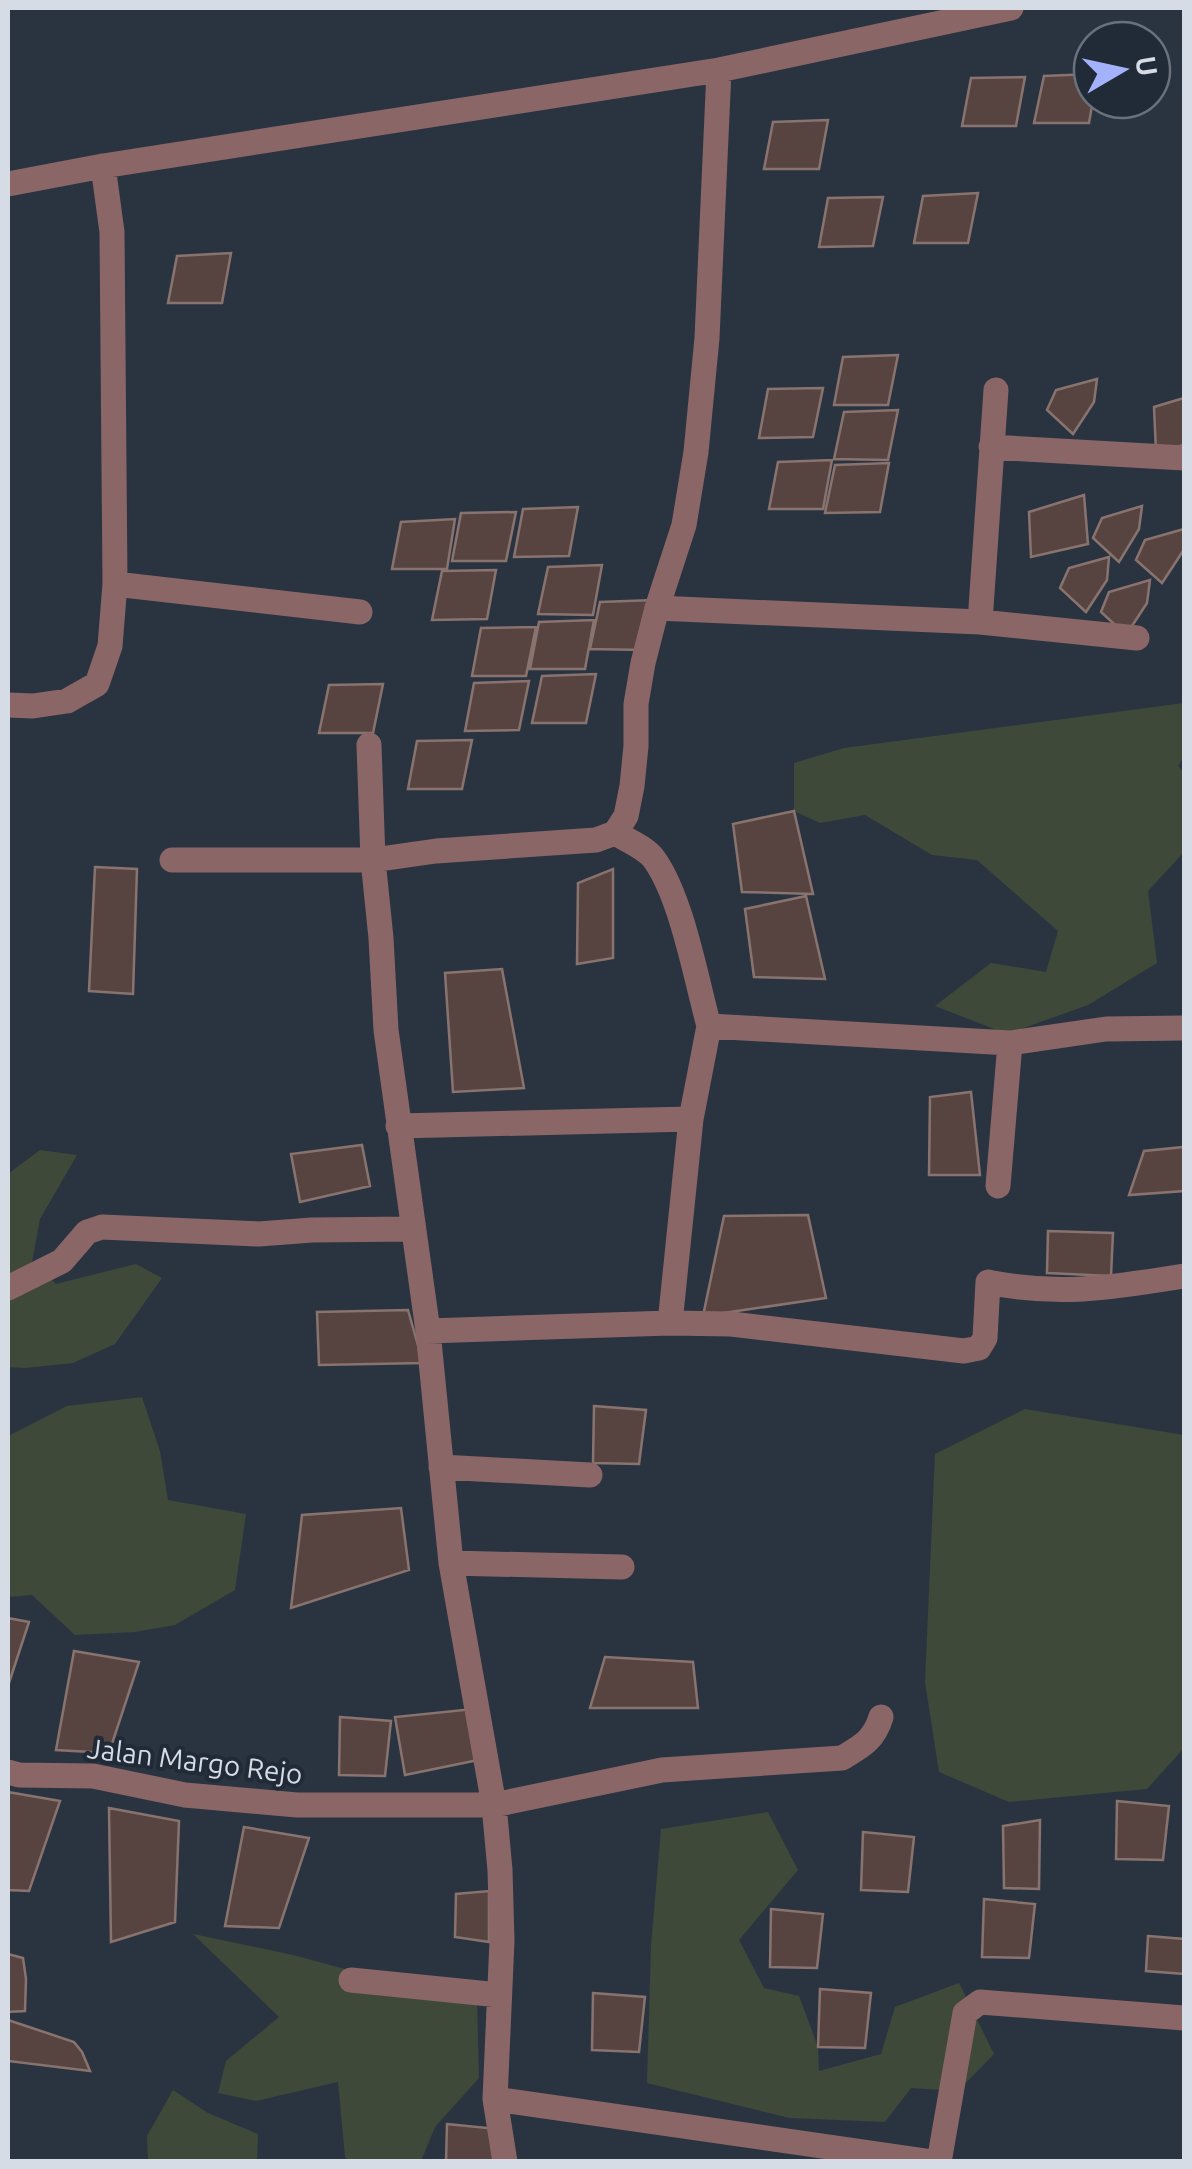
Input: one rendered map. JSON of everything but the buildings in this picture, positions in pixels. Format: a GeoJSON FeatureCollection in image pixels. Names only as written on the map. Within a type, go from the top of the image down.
{"type":"FeatureCollection","features":[{"type":"Feature","properties":{"kind":"street"},"geometry":{"type":"LineString","coordinates":[[8,184],[719,70],[1011,8]]}},
{"type":"Feature","properties":{"kind":"street"},"geometry":{"type":"LineString","coordinates":[[172,860],[373,860],[596,840],[615,832],[626,816],[632,786],[636,704],[643,663],[684,525],[696,452],[707,338],[719,70]]}},
{"type":"Feature","properties":{"kind":"street"},"geometry":{"type":"LineString","coordinates":[[8,705],[67,701],[96,684],[110,646],[114,584],[112,232],[104,166]]}},
{"type":"Feature","properties":{"kind":"street"},"geometry":{"type":"LineString","coordinates":[[980,622],[996,390]]}},
{"type":"Feature","properties":{"kind":"street"},"geometry":{"type":"LineString","coordinates":[[992,447],[1184,458]]}},
{"type":"Feature","properties":{"kind":"street"},"geometry":{"type":"LineString","coordinates":[[114,584],[360,612]]}},
{"type":"Feature","properties":{"kind":"street"},"geometry":{"type":"LineString","coordinates":[[657,608],[980,622],[1137,638]]}},
{"type":"Feature","properties":{"kind":"street"},"geometry":{"type":"LineString","coordinates":[[369,745],[386,1030],[428,1331],[451,1563],[494,1805],[502,1941],[496,2099],[505,2162]]}},
{"type":"Feature","properties":{"kind":"street"},"geometry":{"type":"LineString","coordinates":[[615,832],[653,856],[665,879],[680,917],[708,1026],[691,1119],[670,1323]]}},
{"type":"Feature","properties":{"kind":"street"},"geometry":{"type":"LineString","coordinates":[[708,1026],[1010,1043],[1106,1029],[1184,1028]]}},
{"type":"Feature","properties":{"kind":"street"},"geometry":{"type":"LineString","coordinates":[[998,1186],[1010,1043]]}},
{"type":"Feature","properties":{"kind":"street"},"geometry":{"type":"LineString","coordinates":[[398,1126],[691,1119]]}},
{"type":"Feature","properties":{"kind":"street"},"geometry":{"type":"LineString","coordinates":[[8,1288],[62,1261],[87,1232],[102,1227],[259,1234],[413,1228]]}},
{"type":"Feature","properties":{"kind":"street"},"geometry":{"type":"LineString","coordinates":[[428,1331],[731,1324],[964,1351],[979,1348],[984,1338],[988,1282],[1024,1290],[1065,1291],[1184,1276]]}},
{"type":"Feature","properties":{"kind":"street"},"geometry":{"type":"LineString","coordinates":[[442,1467],[590,1475]]}},
{"type":"Feature","properties":{"kind":"street"},"geometry":{"type":"LineString","coordinates":[[451,1563],[622,1566]]}},
{"type":"Feature","properties":{"kind":"street","name":"Jalan Margo Rejo"},"geometry":{"type":"LineString","coordinates":[[8,1772],[93,1776],[185,1795],[296,1805],[494,1805],[662,1770],[842,1758],[876,1732],[881,1716]]}},
{"type":"Feature","properties":{"kind":"street"},"geometry":{"type":"LineString","coordinates":[[350,1980],[500,1995]]}},
{"type":"Feature","properties":{"kind":"street"},"geometry":{"type":"LineString","coordinates":[[496,2099],[936,2162],[965,2013],[980,2002],[1184,2018]]}},
{"type":"Feature","properties":{"kind":"green space"},"geometry":{"type":"Polygon","coordinates":[[[1184,703],[1184,757],[1178,766],[1184,772],[1184,852],[1148,891],[1157,963],[1088,1005],[1007,1034],[935,1006],[991,963],[1046,972],[1058,931],[977,860],[932,855],[865,815],[820,823],[794,811],[794,763],[844,748],[1184,703]]]}},
{"type":"Feature","properties":{"kind":"green space"},"geometry":{"type":"Polygon","coordinates":[[[40,1150],[77,1155],[40,1219],[32,1262],[56,1284],[136,1264],[162,1278],[115,1344],[73,1363],[8,1367],[8,1174],[40,1150]]]}},
{"type":"Feature","properties":{"kind":"green space"},"geometry":{"type":"Polygon","coordinates":[[[142,1397],[160,1451],[168,1500],[246,1514],[235,1590],[175,1625],[75,1635],[32,1595],[8,1597],[8,1436],[67,1406],[142,1397]]]}},
{"type":"Feature","properties":{"kind":"green space"},"geometry":{"type":"Polygon","coordinates":[[[1025,1409],[1184,1435],[1184,1748],[1147,1789],[1009,1802],[939,1772],[925,1682],[935,1454],[1025,1409]]]}},
{"type":"Feature","properties":{"kind":"green space"},"geometry":{"type":"Polygon","coordinates":[[[768,1812],[798,1870],[739,1940],[764,1988],[799,1996],[818,2047],[819,2071],[881,2054],[895,2007],[959,1983],[994,2054],[958,2091],[911,2088],[885,2122],[790,2118],[647,2083],[651,1946],[661,1829],[768,1812]]]}},
{"type":"Feature","properties":{"kind":"green space"},"geometry":{"type":"Polygon","coordinates":[[[193,1934],[293,1955],[442,1995],[477,2000],[479,2078],[435,2127],[421,2161],[348,2161],[338,2082],[256,2101],[218,2093],[226,2061],[279,2017],[193,1934]]]}},
{"type":"Feature","properties":{"kind":"green space"},"geometry":{"type":"Polygon","coordinates":[[[173,2090],[208,2113],[258,2134],[257,2161],[148,2161],[147,2136],[173,2090]]]}}]}
